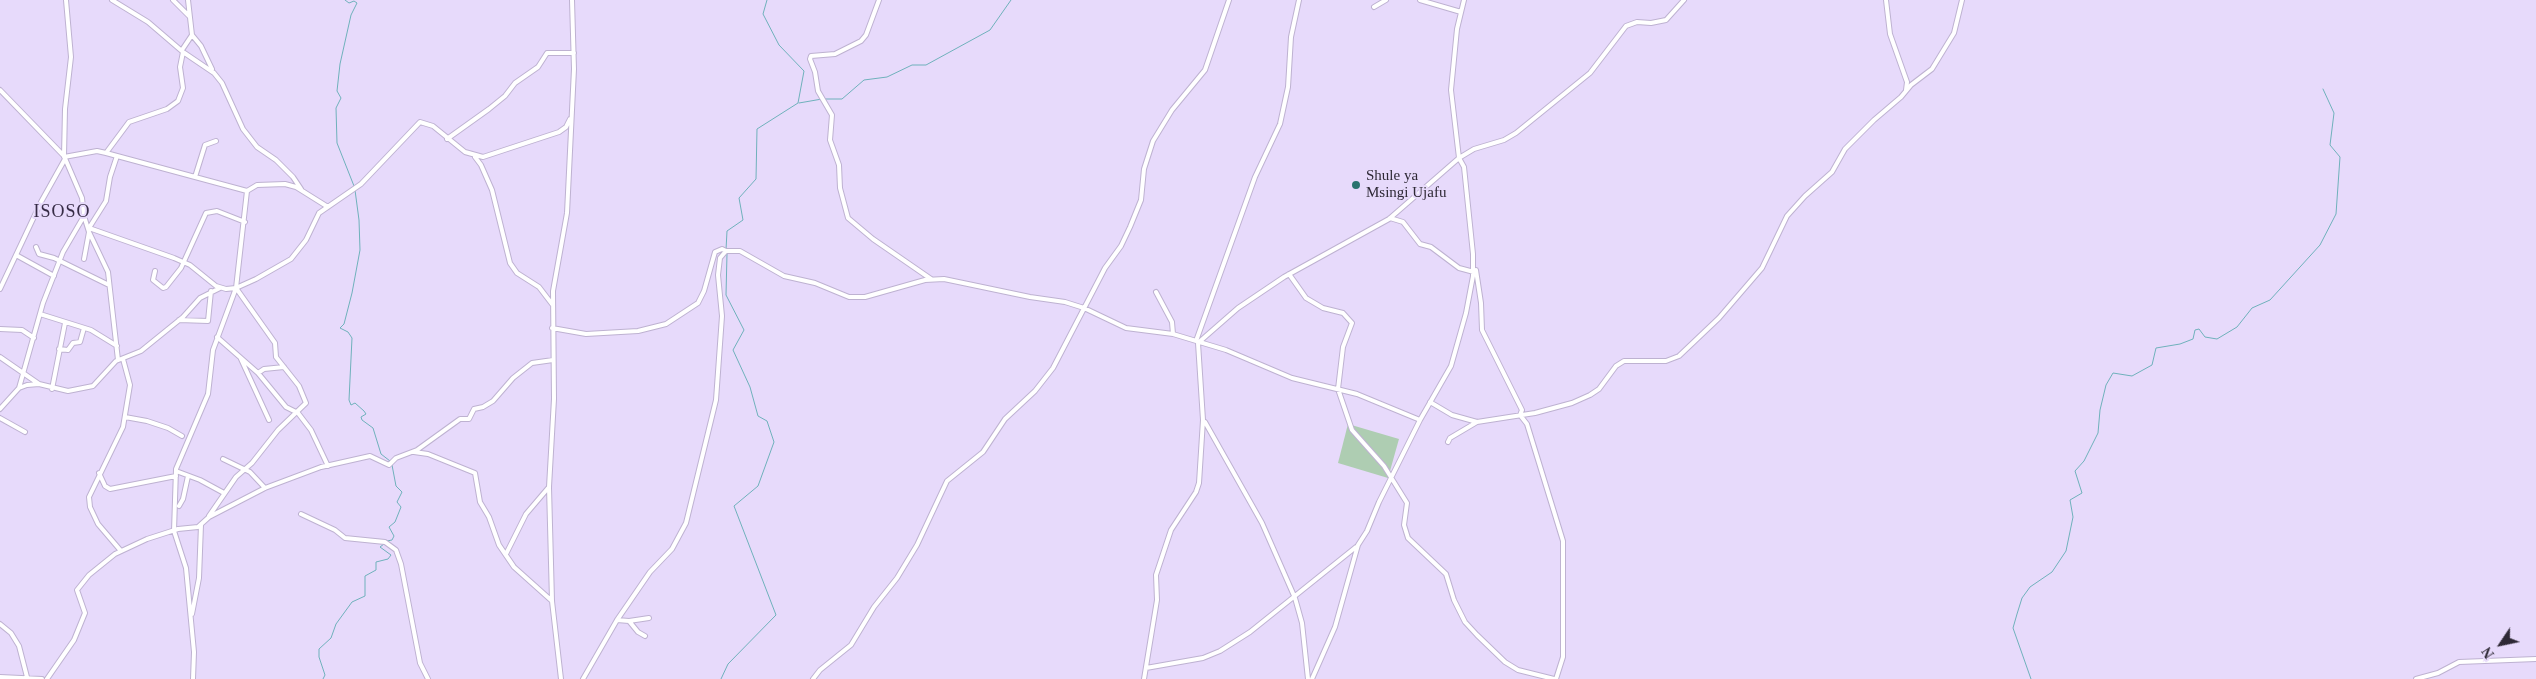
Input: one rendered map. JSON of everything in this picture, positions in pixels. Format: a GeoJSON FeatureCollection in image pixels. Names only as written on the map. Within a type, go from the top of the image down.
{"type":"FeatureCollection","features":[{"type":"Feature","properties":{"kind":"street"},"geometry":{"type":"LineString","coordinates":[[0,289],[64,158],[65,110],[71,57],[66,0]]}},
{"type":"Feature","properties":{"kind":"street"},"geometry":{"type":"LineString","coordinates":[[112,0],[148,22],[182,51],[214,72]]}},
{"type":"Feature","properties":{"kind":"street"},"geometry":{"type":"LineString","coordinates":[[173,0],[189,16]]}},
{"type":"Feature","properties":{"kind":"street"},"geometry":{"type":"LineString","coordinates":[[188,0],[192,35],[201,46],[214,72],[222,83],[243,130],[257,147],[276,160],[293,177],[300,189]]}},
{"type":"Feature","properties":{"kind":"street"},"geometry":{"type":"LineString","coordinates":[[561,679],[552,601],[549,487],[554,399],[552,304],[554,279],[566,221],[574,52],[572,0]]}},
{"type":"Feature","properties":{"kind":"street"},"geometry":{"type":"LineString","coordinates":[[879,0],[866,35],[861,41],[835,54],[811,56],[810,59],[815,72],[818,91],[832,115],[830,140],[839,165],[840,188],[848,218],[873,239],[932,279]]}},
{"type":"Feature","properties":{"kind":"street"},"geometry":{"type":"LineString","coordinates":[[813,679],[820,670],[851,645],[874,607],[897,578],[915,549],[947,482],[983,452],[1006,419],[1039,387],[1053,368],[1084,308],[1096,290],[1105,268],[1121,246],[1143,192],[1144,169],[1153,141],[1172,110],[1205,70],[1229,0]]}},
{"type":"Feature","properties":{"kind":"street"},"geometry":{"type":"LineString","coordinates":[[1144,679],[1157,600],[1156,575],[1171,530],[1198,488],[1204,420],[1197,342],[1255,177],[1280,124],[1288,88],[1292,37],[1299,0]]}},
{"type":"Feature","properties":{"kind":"street"},"geometry":{"type":"LineString","coordinates":[[1374,7],[1386,0]]}},
{"type":"Feature","properties":{"kind":"street"},"geometry":{"type":"LineString","coordinates":[[1420,0],[1461,12]]}},
{"type":"Feature","properties":{"kind":"street"},"geometry":{"type":"LineString","coordinates":[[1312,679],[1335,627],[1358,545],[1367,531],[1390,479],[1420,420],[1454,359],[1474,272],[1464,168],[1459,158],[1452,80],[1464,0]]}},
{"type":"Feature","properties":{"kind":"street"},"geometry":{"type":"LineString","coordinates":[[1197,342],[1238,308],[1289,274],[1390,218],[1459,158],[1474,149],[1502,141],[1516,133],[1590,73],[1626,26],[1634,22],[1654,23],[1666,20],[1684,0]]}},
{"type":"Feature","properties":{"kind":"street"},"geometry":{"type":"LineString","coordinates":[[1886,0],[1890,34],[1907,82],[1906,90]]}},
{"type":"Feature","properties":{"kind":"street"},"geometry":{"type":"LineString","coordinates":[[1448,442],[1450,438],[1477,422],[1549,410],[1590,395],[1599,389],[1616,366],[1624,361],[1666,361],[1679,356],[1719,318],[1762,268],[1785,221],[1795,207],[1832,172],[1845,150],[1906,90],[1932,69],[1954,33],[1961,1]]}},
{"type":"Feature","properties":{"kind":"street"},"geometry":{"type":"LineString","coordinates":[[106,153],[129,122],[167,109],[178,101],[183,88],[180,67],[182,51],[192,35]]}},
{"type":"Feature","properties":{"kind":"street"},"geometry":{"type":"LineString","coordinates":[[447,139],[489,110],[507,94],[515,83],[538,67],[547,53],[574,52]]}},
{"type":"Feature","properties":{"kind":"street"},"geometry":{"type":"LineString","coordinates":[[0,90],[64,158],[82,198],[84,216],[89,230],[108,272],[117,346],[120,360],[130,385],[126,417],[116,446],[99,473],[89,497],[90,508],[98,524],[121,551]]}},
{"type":"Feature","properties":{"kind":"street"},"geometry":{"type":"LineString","coordinates":[[470,154],[483,157],[522,146],[562,130],[570,117]]}},
{"type":"Feature","properties":{"kind":"street"},"geometry":{"type":"LineString","coordinates":[[0,357],[39,384],[52,389],[68,391],[88,389],[97,384],[120,360],[141,351],[179,320],[195,302],[211,291],[220,288],[236,288],[272,271],[290,259],[306,240],[315,218],[361,184],[416,124],[425,122],[470,154],[481,165],[492,190],[503,229],[508,257],[513,269],[540,288],[552,304]]}},
{"type":"Feature","properties":{"kind":"street"},"geometry":{"type":"LineString","coordinates":[[195,177],[204,145],[216,140]]}},
{"type":"Feature","properties":{"kind":"street"},"geometry":{"type":"LineString","coordinates":[[64,158],[98,151],[247,191],[257,185],[269,183],[285,184],[300,189],[328,207]]}},
{"type":"Feature","properties":{"kind":"street"},"geometry":{"type":"LineString","coordinates":[[84,259],[89,230],[106,201],[110,177],[117,156]]}},
{"type":"Feature","properties":{"kind":"street"},"geometry":{"type":"LineString","coordinates":[[193,679],[191,619],[186,568],[174,532],[176,471],[208,394],[217,337],[236,288],[245,222],[247,191]]}},
{"type":"Feature","properties":{"kind":"street"},"geometry":{"type":"LineString","coordinates":[[155,271],[153,280],[163,288],[166,287],[182,262],[206,213],[217,211],[245,222]]}},
{"type":"Feature","properties":{"kind":"street"},"geometry":{"type":"LineString","coordinates":[[19,388],[40,314],[59,262],[84,216]]}},
{"type":"Feature","properties":{"kind":"street"},"geometry":{"type":"LineString","coordinates":[[1390,218],[1403,222],[1420,244],[1430,246],[1458,268],[1474,272]]}},
{"type":"Feature","properties":{"kind":"street"},"geometry":{"type":"LineString","coordinates":[[89,230],[182,262],[220,288]]}},
{"type":"Feature","properties":{"kind":"street"},"geometry":{"type":"LineString","coordinates":[[36,247],[39,254],[48,256],[109,285]]}},
{"type":"Feature","properties":{"kind":"street"},"geometry":{"type":"LineString","coordinates":[[552,328],[586,334],[638,331],[666,324],[698,303],[704,291],[715,252],[722,248],[726,251],[740,251],[784,276],[815,283],[849,297],[865,297],[932,279],[955,280],[1084,308],[1126,328],[1173,334],[1233,352],[1292,378],[1375,400],[1420,420]]}},
{"type":"Feature","properties":{"kind":"street"},"geometry":{"type":"LineString","coordinates":[[582,679],[617,620],[650,572],[676,543],[690,512],[716,400],[722,316],[718,275],[720,258],[726,251]]}},
{"type":"Feature","properties":{"kind":"street"},"geometry":{"type":"LineString","coordinates":[[16,255],[54,276]]}},
{"type":"Feature","properties":{"kind":"street"},"geometry":{"type":"LineString","coordinates":[[1473,261],[1482,303],[1483,333],[1522,410],[1520,415]]}},
{"type":"Feature","properties":{"kind":"street"},"geometry":{"type":"LineString","coordinates":[[1289,274],[1304,296],[1323,308],[1344,314],[1352,323],[1343,347],[1338,389],[1352,430],[1384,466],[1407,505],[1404,525],[1407,535],[1415,546],[1446,574],[1454,600],[1470,628],[1505,662],[1518,670],[1555,679],[1563,657],[1561,586],[1564,547],[1559,523],[1539,468],[1528,426],[1520,415]]}},
{"type":"Feature","properties":{"kind":"street"},"geometry":{"type":"LineString","coordinates":[[209,517],[224,493],[244,469],[257,457],[278,430],[298,413],[306,403],[306,399],[276,357],[275,343],[236,288]]}},
{"type":"Feature","properties":{"kind":"street"},"geometry":{"type":"LineString","coordinates":[[179,320],[208,321],[211,291]]}},
{"type":"Feature","properties":{"kind":"street"},"geometry":{"type":"LineString","coordinates":[[1156,292],[1172,322],[1173,334]]}},
{"type":"Feature","properties":{"kind":"street"},"geometry":{"type":"LineString","coordinates":[[40,314],[84,328],[117,346]]}},
{"type":"Feature","properties":{"kind":"street"},"geometry":{"type":"LineString","coordinates":[[52,389],[65,323]]}},
{"type":"Feature","properties":{"kind":"street"},"geometry":{"type":"LineString","coordinates":[[59,349],[68,350],[73,343],[80,342],[84,328]]}},
{"type":"Feature","properties":{"kind":"street"},"geometry":{"type":"LineString","coordinates":[[0,329],[22,330],[34,338]]}},
{"type":"Feature","properties":{"kind":"street"},"geometry":{"type":"LineString","coordinates":[[217,337],[258,373],[286,407],[298,413],[311,430],[328,466]]}},
{"type":"Feature","properties":{"kind":"street"},"geometry":{"type":"LineString","coordinates":[[240,357],[269,420]]}},
{"type":"Feature","properties":{"kind":"street"},"geometry":{"type":"LineString","coordinates":[[47,679],[76,637],[85,612],[77,590],[89,574],[121,551],[141,541],[200,525],[209,517],[265,488],[328,466],[370,456],[387,465],[396,458],[412,452],[460,419],[469,419],[474,409],[483,407],[493,400],[513,378],[532,363],[553,360]]}},
{"type":"Feature","properties":{"kind":"street"},"geometry":{"type":"LineString","coordinates":[[258,373],[264,369],[284,367]]}},
{"type":"Feature","properties":{"kind":"street"},"geometry":{"type":"LineString","coordinates":[[0,409],[19,388],[27,384],[39,384]]}},
{"type":"Feature","properties":{"kind":"street"},"geometry":{"type":"LineString","coordinates":[[1430,402],[1452,415],[1477,422]]}},
{"type":"Feature","properties":{"kind":"street"},"geometry":{"type":"LineString","coordinates":[[126,417],[147,420],[182,436]]}},
{"type":"Feature","properties":{"kind":"street"},"geometry":{"type":"LineString","coordinates":[[0,418],[25,432]]}},
{"type":"Feature","properties":{"kind":"street"},"geometry":{"type":"LineString","coordinates":[[1204,420],[1262,523],[1295,598],[1303,630],[1308,679]]}},
{"type":"Feature","properties":{"kind":"street"},"geometry":{"type":"LineString","coordinates":[[412,452],[428,454],[474,473],[480,502],[489,517],[499,545],[514,567],[552,601]]}},
{"type":"Feature","properties":{"kind":"street"},"geometry":{"type":"LineString","coordinates":[[223,459],[244,469],[265,488]]}},
{"type":"Feature","properties":{"kind":"street"},"geometry":{"type":"LineString","coordinates":[[176,471],[224,493]]}},
{"type":"Feature","properties":{"kind":"street"},"geometry":{"type":"LineString","coordinates":[[99,473],[105,486],[110,489],[176,476]]}},
{"type":"Feature","properties":{"kind":"street"},"geometry":{"type":"LineString","coordinates":[[179,506],[183,499],[188,476]]}},
{"type":"Feature","properties":{"kind":"street"},"geometry":{"type":"LineString","coordinates":[[506,554],[526,514],[549,487]]}},
{"type":"Feature","properties":{"kind":"street"},"geometry":{"type":"LineString","coordinates":[[301,514],[336,530],[345,538],[385,542],[396,550],[401,564],[420,663],[428,679]]}},
{"type":"Feature","properties":{"kind":"street"},"geometry":{"type":"LineString","coordinates":[[191,619],[199,578],[200,525]]}},
{"type":"Feature","properties":{"kind":"street"},"geometry":{"type":"LineString","coordinates":[[1146,668],[1192,661],[1213,654],[1250,632],[1295,598],[1358,545]]}},
{"type":"Feature","properties":{"kind":"street"},"geometry":{"type":"LineString","coordinates":[[617,620],[629,621],[649,618]]}},
{"type":"Feature","properties":{"kind":"street"},"geometry":{"type":"LineString","coordinates":[[629,621],[638,632],[645,636]]}},
{"type":"Feature","properties":{"kind":"street"},"geometry":{"type":"LineString","coordinates":[[0,624],[11,633],[19,646],[27,677]]}},
{"type":"Feature","properties":{"kind":"street"},"geometry":{"type":"LineString","coordinates":[[2416,679],[2438,673],[2459,662],[2536,659]]}},
{"type":"Feature","properties":{"kind":"street"},"geometry":{"type":"LineString","coordinates":[[0,677],[42,679]]}},
{"type":"Feature","properties":{"kind":"green space"},"geometry":{"type":"Polygon","coordinates":[[[1348,424],[1399,439],[1388,478],[1338,463],[1348,424]]]}},
{"type":"Feature","properties":{"kind":"waterway"},"geometry":{"type":"LineString","coordinates":[[345,0],[349,3],[354,1],[357,3],[351,15],[340,64],[337,91],[341,98],[336,108],[337,143],[354,186]]}},
{"type":"Feature","properties":{"kind":"waterway"},"geometry":{"type":"LineString","coordinates":[[726,250],[727,231],[743,220],[739,198],[756,179],[757,129],[798,103],[804,71],[779,45],[763,14],[767,0]]}},
{"type":"Feature","properties":{"kind":"waterway"},"geometry":{"type":"LineString","coordinates":[[799,103],[822,99],[842,99],[864,80],[887,77],[912,65],[926,65],[990,30],[1011,0]]}},
{"type":"Feature","properties":{"kind":"waterway"},"geometry":{"type":"LineString","coordinates":[[2031,679],[2013,628],[2022,598],[2030,587],[2052,572],[2066,551],[2073,517],[2070,500],[2082,493],[2075,471],[2084,461],[2098,433],[2100,410],[2106,385],[2113,373],[2132,376],[2152,365],[2156,348],[2180,344],[2193,339],[2195,330],[2199,329],[2205,337],[2217,339],[2237,327],[2252,308],[2270,300],[2320,245],[2336,214],[2340,157],[2330,145],[2334,113],[2323,89]]}},
{"type":"Feature","properties":{"kind":"waterway"},"geometry":{"type":"LineString","coordinates":[[355,190],[360,250],[352,293],[344,324],[340,328],[348,332],[352,338],[349,400],[351,405],[355,403],[364,411],[366,414],[361,417],[362,420],[373,428],[381,454],[390,461]]}},
{"type":"Feature","properties":{"kind":"waterway"},"geometry":{"type":"LineString","coordinates":[[721,679],[728,664],[776,615],[734,506],[758,486],[774,442],[767,421],[758,416],[750,387],[733,350],[744,330],[726,295],[727,254]]}},
{"type":"Feature","properties":{"kind":"waterway"},"geometry":{"type":"LineString","coordinates":[[387,541],[392,540],[394,536],[389,527],[395,522],[401,507],[397,502],[402,492],[396,486],[392,465]]}},
{"type":"Feature","properties":{"kind":"waterway"},"geometry":{"type":"LineString","coordinates":[[323,679],[325,675],[319,657],[319,649],[331,638],[336,624],[352,602],[365,596],[365,576],[376,570],[376,562],[388,559],[391,555],[380,547],[384,544]]}},
{"type":"Feature","properties":{"kind":"place","name":"Shule ya Msingi Ujafu"},"geometry":{"type":"Point","coordinates":[1356,185]}},
{"type":"Feature","properties":{"kind":"district","name":"ISOSO"},"geometry":{"type":"Point","coordinates":[62,212]}}]}
